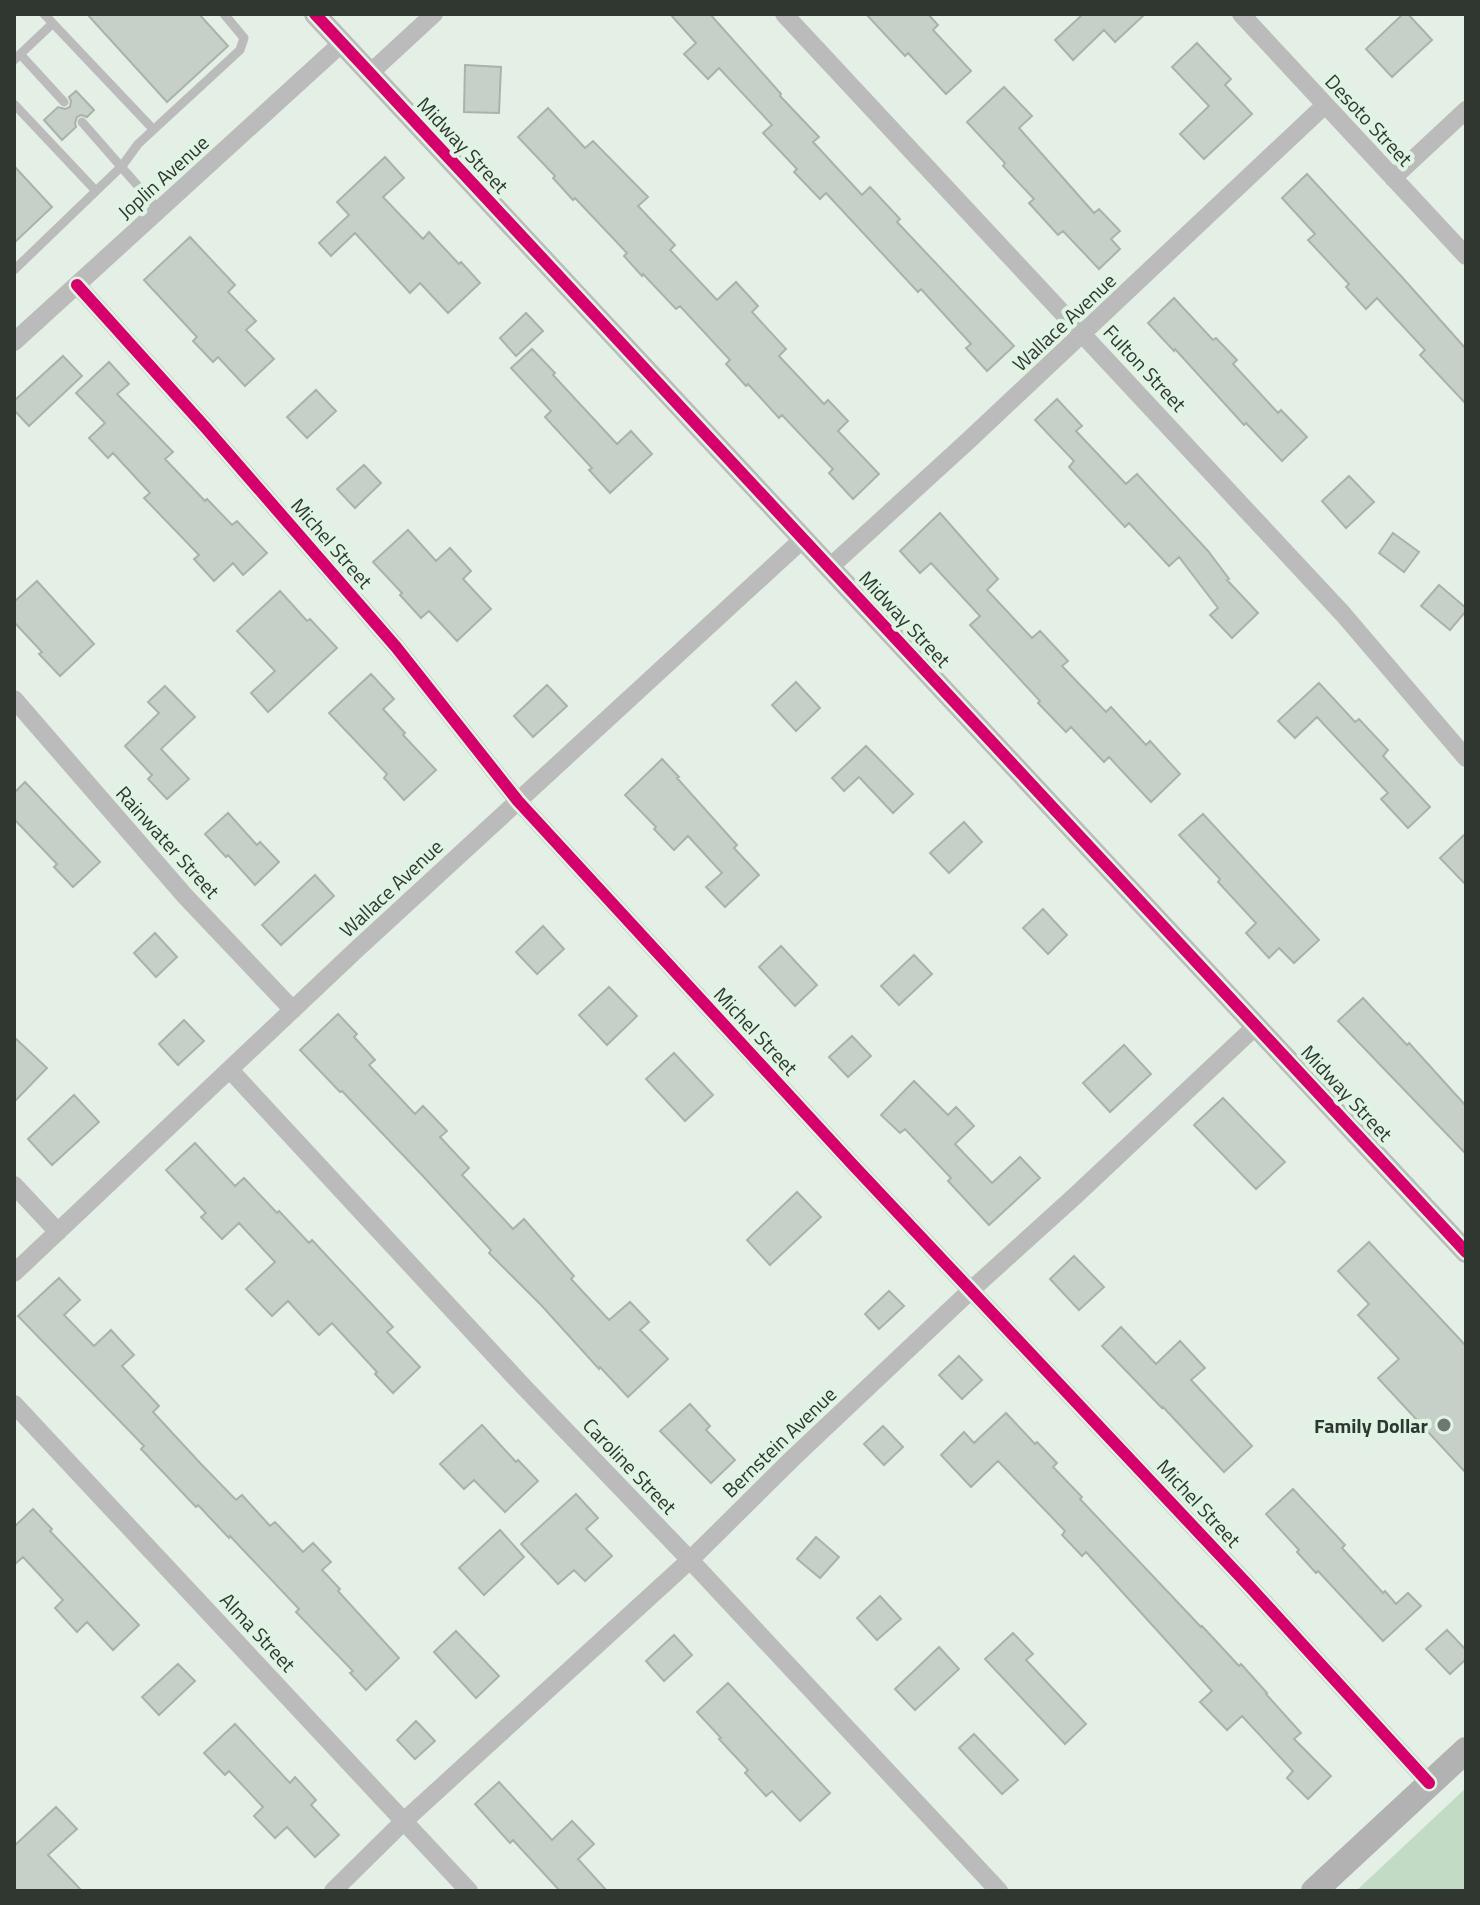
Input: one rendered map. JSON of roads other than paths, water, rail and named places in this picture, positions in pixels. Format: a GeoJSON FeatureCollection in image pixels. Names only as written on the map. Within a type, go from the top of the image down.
{"type":"FeatureCollection","features":[{"type":"Feature","properties":{"kind":"main road"},"geometry":{"type":"LineString","coordinates":[[1314,1891],[1466,1750]]}},
{"type":"Feature","properties":{"kind":"street","name":"Midway Street"},"geometry":{"type":"LineString","coordinates":[[315,14],[1466,1252]]}},
{"type":"Feature","properties":{"kind":"street"},"geometry":{"type":"LineString","coordinates":[[370,73],[434,14]]}},
{"type":"Feature","properties":{"kind":"street","name":"Fulton Street"},"geometry":{"type":"LineString","coordinates":[[784,14],[1343,614],[1466,758]]}},
{"type":"Feature","properties":{"kind":"street","name":"Desoto Street"},"geometry":{"type":"LineString","coordinates":[[1241,14],[1466,256]]}},
{"type":"Feature","properties":{"kind":"street","name":"Joplin Avenue"},"geometry":{"type":"LineString","coordinates":[[14,342],[342,43]]}},
{"type":"Feature","properties":{"kind":"street","name":"Wallace Avenue"},"geometry":{"type":"LineString","coordinates":[[830,567],[1084,334],[1325,105]]}},
{"type":"Feature","properties":{"kind":"street"},"geometry":{"type":"LineString","coordinates":[[1393,178],[1466,110]]}},
{"type":"Feature","properties":{"kind":"street","name":"Michel Street"},"geometry":{"type":"LineString","coordinates":[[77,285],[396,647],[518,801],[1429,1783]]}},
{"type":"Feature","properties":{"kind":"street","name":"Wallace Avenue"},"geometry":{"type":"LineString","coordinates":[[14,1273],[293,1010],[803,539]]}},
{"type":"Feature","properties":{"kind":"street","name":"Rainwater Street"},"geometry":{"type":"LineString","coordinates":[[14,699],[185,896],[293,1010]]}},
{"type":"Feature","properties":{"kind":"street","name":"Bernstein Avenue"},"geometry":{"type":"LineString","coordinates":[[333,1891],[404,1821],[690,1560],[793,1458],[1257,1025]]}},
{"type":"Feature","properties":{"kind":"street","name":"Caroline Street"},"geometry":{"type":"LineString","coordinates":[[230,1070],[512,1375],[690,1560],[999,1891]]}},
{"type":"Feature","properties":{"kind":"street"},"geometry":{"type":"LineString","coordinates":[[14,1185],[58,1232]]}},
{"type":"Feature","properties":{"kind":"street","name":"Alma Street"},"geometry":{"type":"LineString","coordinates":[[14,1404],[469,1891]]}},
{"type":"Feature","properties":{"kind":"lane"},"geometry":{"type":"LineString","coordinates":[[44,14],[153,129]]}},
{"type":"Feature","properties":{"kind":"lane"},"geometry":{"type":"LineString","coordinates":[[14,270],[122,166],[153,129],[240,50],[244,38],[224,14]]}},
{"type":"Feature","properties":{"kind":"lane"},"geometry":{"type":"LineString","coordinates":[[52,24],[17,57],[64,102]]}},
{"type":"Feature","properties":{"kind":"lane"},"geometry":{"type":"LineString","coordinates":[[14,104],[96,191]]}},
{"type":"Feature","properties":{"kind":"lane"},"geometry":{"type":"LineString","coordinates":[[82,122],[159,210]]}},
{"type":"Feature","properties":{"kind":"place","name":"Family Dollar"},"geometry":{"type":"Point","coordinates":[1444,1425]}}]}
